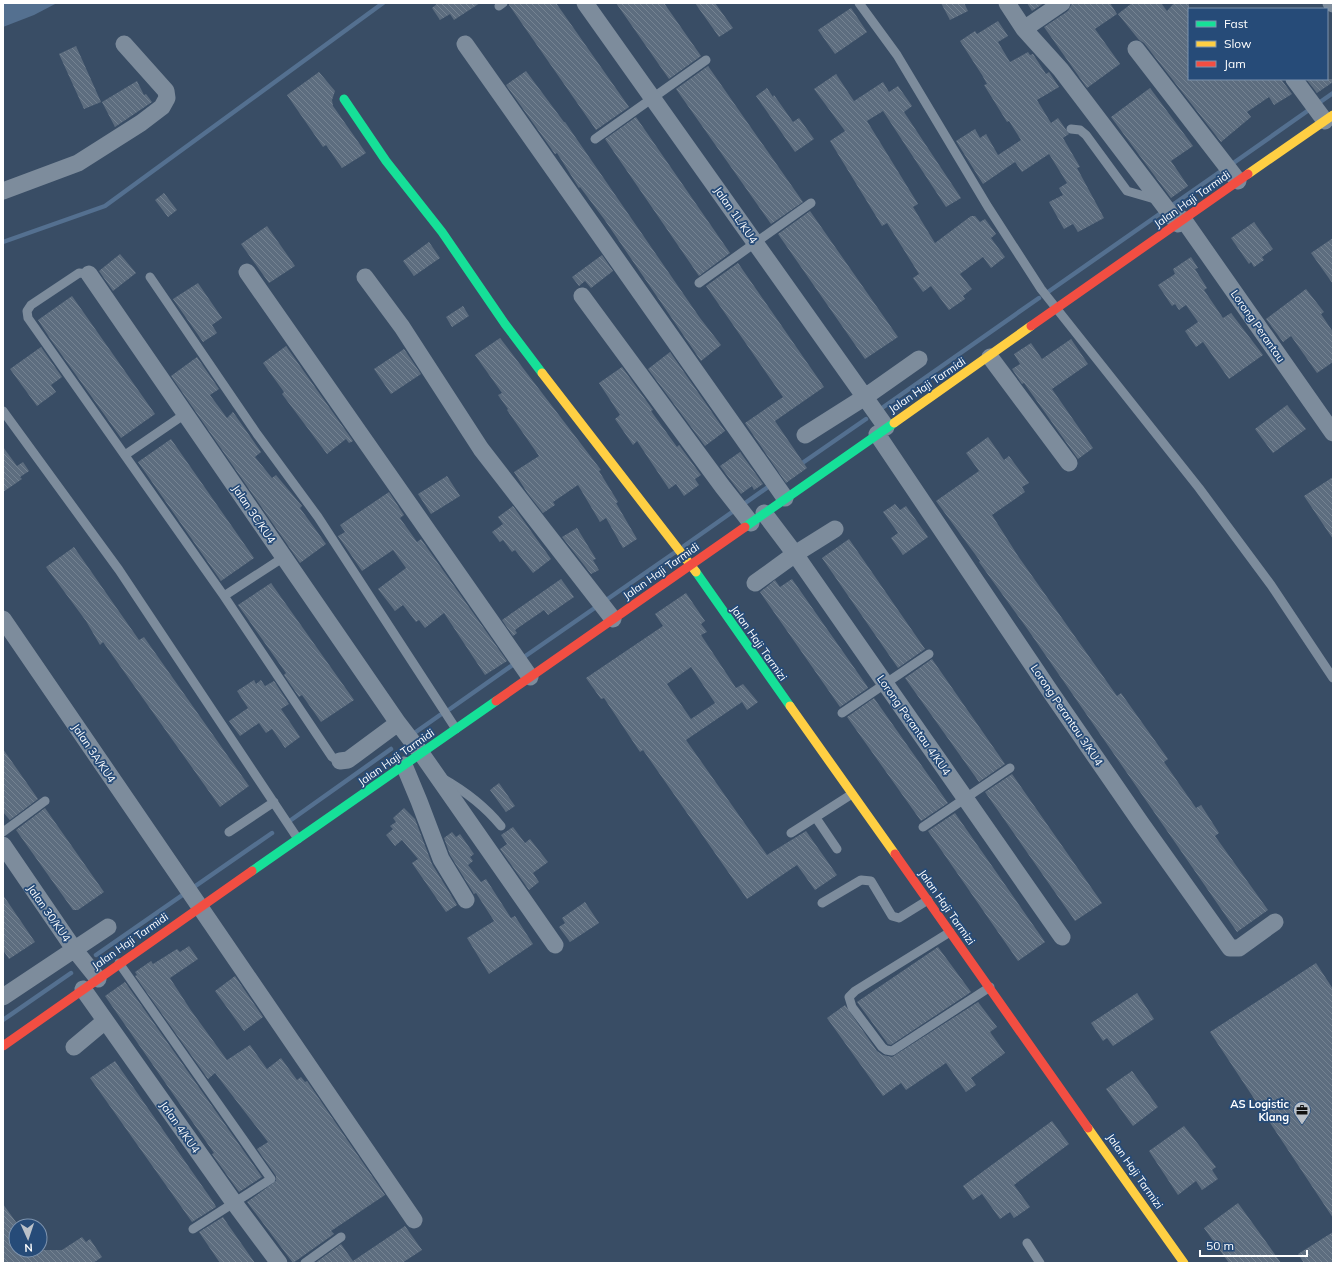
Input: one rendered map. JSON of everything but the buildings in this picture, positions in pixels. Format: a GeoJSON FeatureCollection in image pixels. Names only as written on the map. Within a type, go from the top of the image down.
{"type":"FeatureCollection","features":[{"type":"Feature","properties":{"kind":"street","name":"Jalan 1L/KU4"},"geometry":{"type":"LineString","coordinates":[[585,3],[865,397],[882,431]]}},
{"type":"Feature","properties":{"kind":"street","name":"Lorong Perantau"},"geometry":{"type":"LineString","coordinates":[[1007,3],[1024,29],[1061,70],[1178,220],[1333,433]]}},
{"type":"Feature","properties":{"kind":"street"},"geometry":{"type":"LineString","coordinates":[[1024,29],[1062,3]]}},
{"type":"Feature","properties":{"kind":"street"},"geometry":{"type":"LineString","coordinates":[[3,191],[78,163],[141,123],[162,107],[167,98],[166,91],[124,44]]}},
{"type":"Feature","properties":{"kind":"street"},"geometry":{"type":"LineString","coordinates":[[465,44],[785,498]]}},
{"type":"Feature","properties":{"kind":"street"},"geometry":{"type":"LineString","coordinates":[[1136,49],[1238,181]]}},
{"type":"Feature","properties":{"kind":"street"},"geometry":{"type":"LineString","coordinates":[[1295,80],[1325,116]]}},
{"type":"Feature","properties":{"kind":"street","name":"Jalan Haji Tarmizi"},"geometry":{"type":"LineString","coordinates":[[344,99],[386,161],[442,232],[505,324],[585,430],[664,529],[990,987],[1184,1263]]}},
{"type":"Feature","properties":{"kind":"street","name":"Jalan Haji Tarmidi"},"geometry":{"type":"LineString","coordinates":[[3,1046],[119,963],[192,896],[299,840],[530,678],[609,614],[689,566],[990,357],[1178,220],[1238,181],[1325,116]]}},
{"type":"Feature","properties":{"kind":"street"},"geometry":{"type":"LineString","coordinates":[[248,272],[530,678]]}},
{"type":"Feature","properties":{"kind":"street","name":"Jalan 3C/KU4"},"geometry":{"type":"LineString","coordinates":[[89,274],[398,723],[555,945]]}},
{"type":"Feature","properties":{"kind":"street"},"geometry":{"type":"LineString","coordinates":[[365,277],[402,328],[481,449],[609,614]]}},
{"type":"Feature","properties":{"kind":"street","name":"Lorong Perantau 4/KU4"},"geometry":{"type":"LineString","coordinates":[[582,296],[722,486],[795,554],[1062,937]]}},
{"type":"Feature","properties":{"kind":"street"},"geometry":{"type":"LineString","coordinates":[[990,357],[1069,463]]}},
{"type":"Feature","properties":{"kind":"street"},"geometry":{"type":"LineString","coordinates":[[805,435],[865,397],[919,359]]}},
{"type":"Feature","properties":{"kind":"street","name":"Lorong Perantau 3/KU4"},"geometry":{"type":"LineString","coordinates":[[882,431],[1079,733],[1230,948],[1239,948],[1275,922]]}},
{"type":"Feature","properties":{"kind":"street"},"geometry":{"type":"LineString","coordinates":[[755,583],[795,554],[835,529]]}},
{"type":"Feature","properties":{"kind":"street","name":"Jalan 3A/KU4"},"geometry":{"type":"LineString","coordinates":[[3,619],[414,1220]]}},
{"type":"Feature","properties":{"kind":"street"},"geometry":{"type":"LineString","coordinates":[[340,761],[348,760],[398,723]]}},
{"type":"Feature","properties":{"kind":"street"},"geometry":{"type":"LineString","coordinates":[[404,766],[420,801],[441,859],[466,900]]}},
{"type":"Feature","properties":{"kind":"street","name":"Jalan 30/KU4"},"geometry":{"type":"LineString","coordinates":[[3,846],[74,949],[98,979]]}},
{"type":"Feature","properties":{"kind":"street"},"geometry":{"type":"LineString","coordinates":[[3,997],[108,927]]}},
{"type":"Feature","properties":{"kind":"street","name":"Jalan 4/KU4"},"geometry":{"type":"LineString","coordinates":[[83,989],[235,1204],[279,1263]]}},
{"type":"Feature","properties":{"kind":"street"},"geometry":{"type":"LineString","coordinates":[[74,1047],[105,1021]]}},
{"type":"Feature","properties":{"kind":"lane"},"geometry":{"type":"LineString","coordinates":[[859,3],[897,55],[988,207],[1042,289],[1199,488],[1270,585],[1333,678]]}},
{"type":"Feature","properties":{"kind":"lane"},"geometry":{"type":"LineString","coordinates":[[595,139],[706,60]]}},
{"type":"Feature","properties":{"kind":"lane"},"geometry":{"type":"LineString","coordinates":[[1071,129],[1080,130],[1086,135],[1127,191],[1161,200]]}},
{"type":"Feature","properties":{"kind":"lane"},"geometry":{"type":"LineString","coordinates":[[699,283],[811,203]]}},
{"type":"Feature","properties":{"kind":"lane"},"geometry":{"type":"LineString","coordinates":[[89,274],[79,273],[31,305],[27,311],[28,318],[224,596],[332,757],[340,761]]}},
{"type":"Feature","properties":{"kind":"lane"},"geometry":{"type":"LineString","coordinates":[[150,277],[257,434],[318,517],[456,729]]}},
{"type":"Feature","properties":{"kind":"lane"},"geometry":{"type":"LineString","coordinates":[[3,411],[119,570],[299,840]]}},
{"type":"Feature","properties":{"kind":"lane"},"geometry":{"type":"LineString","coordinates":[[125,455],[185,414]]}},
{"type":"Feature","properties":{"kind":"lane"},"geometry":{"type":"LineString","coordinates":[[224,596],[284,557]]}},
{"type":"Feature","properties":{"kind":"lane"},"geometry":{"type":"LineString","coordinates":[[842,713],[929,654]]}},
{"type":"Feature","properties":{"kind":"lane"},"geometry":{"type":"LineString","coordinates":[[923,827],[1010,768]]}},
{"type":"Feature","properties":{"kind":"lane"},"geometry":{"type":"LineString","coordinates":[[434,774],[459,787],[485,807],[501,826]]}},
{"type":"Feature","properties":{"kind":"lane"},"geometry":{"type":"LineString","coordinates":[[791,833],[852,794]]}},
{"type":"Feature","properties":{"kind":"lane"},"geometry":{"type":"LineString","coordinates":[[3,832],[45,801]]}},
{"type":"Feature","properties":{"kind":"lane"},"geometry":{"type":"LineString","coordinates":[[229,832],[274,802]]}},
{"type":"Feature","properties":{"kind":"lane"},"geometry":{"type":"LineString","coordinates":[[816,818],[837,849]]}},
{"type":"Feature","properties":{"kind":"lane"},"geometry":{"type":"LineString","coordinates":[[822,903],[862,880],[870,881],[892,916],[899,918],[928,900]]}},
{"type":"Feature","properties":{"kind":"lane"},"geometry":{"type":"LineString","coordinates":[[950,932],[855,991],[849,997],[852,1007],[882,1047],[886,1050],[892,1051],[990,987]]}},
{"type":"Feature","properties":{"kind":"lane"},"geometry":{"type":"LineString","coordinates":[[119,963],[271,1179],[235,1204],[193,1229]]}},
{"type":"Feature","properties":{"kind":"lane"},"geometry":{"type":"LineString","coordinates":[[305,1263],[341,1237]]}},
{"type":"Feature","properties":{"kind":"lane"},"geometry":{"type":"LineString","coordinates":[[1027,1243],[1040,1263]]}},
{"type":"Feature","properties":{"kind":"water"},"geometry":{"type":"Polygon","coordinates":[[[3,3],[57,3],[34,15],[3,27],[3,3]]]}},
{"type":"Feature","properties":{"kind":"waterway"},"geometry":{"type":"LineString","coordinates":[[3,242],[105,206],[383,3]]}},
{"type":"Feature","properties":{"kind":"waterway"},"geometry":{"type":"LineString","coordinates":[[1232,164],[1333,93]]}},
{"type":"Feature","properties":{"kind":"waterway"},"geometry":{"type":"LineString","coordinates":[[1171,206],[1224,169]]}},
{"type":"Feature","properties":{"kind":"waterway"},"geometry":{"type":"LineString","coordinates":[[1048,292],[1161,213]]}},
{"type":"Feature","properties":{"kind":"waterway"},"geometry":{"type":"LineString","coordinates":[[882,408],[1039,298]]}},
{"type":"Feature","properties":{"kind":"waterway"},"geometry":{"type":"LineString","coordinates":[[798,466],[866,419]]}},
{"type":"Feature","properties":{"kind":"waterway"},"geometry":{"type":"LineString","coordinates":[[741,506],[768,487]]}},
{"type":"Feature","properties":{"kind":"waterway"},"geometry":{"type":"LineString","coordinates":[[684,546],[735,510]]}},
{"type":"Feature","properties":{"kind":"waterway"},"geometry":{"type":"LineString","coordinates":[[524,657],[674,553]]}},
{"type":"Feature","properties":{"kind":"waterway"},"geometry":{"type":"LineString","coordinates":[[450,709],[514,664]]}},
{"type":"Feature","properties":{"kind":"waterway"},"geometry":{"type":"LineString","coordinates":[[413,734],[440,715]]}},
{"type":"Feature","properties":{"kind":"waterway"},"geometry":{"type":"LineString","coordinates":[[291,820],[391,749]]}},
{"type":"Feature","properties":{"kind":"waterway"},"geometry":{"type":"LineString","coordinates":[[96,955],[272,833]]}},
{"type":"Feature","properties":{"kind":"waterway"},"geometry":{"type":"LineString","coordinates":[[3,1020],[71,973]]}},
{"type":"Feature","properties":{"kind":"traffic: fast"},"geometry":{"type":"LineString","coordinates":[[344,99],[386,161],[442,232],[505,324],[542,373]]}},
{"type":"Feature","properties":{"kind":"traffic: fast"},"geometry":{"type":"LineString","coordinates":[[745,527],[894,423]]}},
{"type":"Feature","properties":{"kind":"traffic: fast"},"geometry":{"type":"LineString","coordinates":[[696,572],[790,706]]}},
{"type":"Feature","properties":{"kind":"traffic: fast"},"geometry":{"type":"LineString","coordinates":[[252,871],[496,701]]}},
{"type":"Feature","properties":{"kind":"traffic: slow"},"geometry":{"type":"LineString","coordinates":[[1248,174],[1333,115]]}},
{"type":"Feature","properties":{"kind":"traffic: slow"},"geometry":{"type":"LineString","coordinates":[[894,423],[1031,326]]}},
{"type":"Feature","properties":{"kind":"traffic: slow"},"geometry":{"type":"LineString","coordinates":[[542,373],[696,572]]}},
{"type":"Feature","properties":{"kind":"traffic: slow"},"geometry":{"type":"LineString","coordinates":[[790,706],[895,854]]}},
{"type":"Feature","properties":{"kind":"traffic: slow"},"geometry":{"type":"LineString","coordinates":[[1088,1128],[1184,1263]]}},
{"type":"Feature","properties":{"kind":"traffic: jam"},"geometry":{"type":"LineString","coordinates":[[1031,326],[1248,174]]}},
{"type":"Feature","properties":{"kind":"traffic: jam"},"geometry":{"type":"LineString","coordinates":[[496,701],[745,527]]}},
{"type":"Feature","properties":{"kind":"traffic: jam"},"geometry":{"type":"LineString","coordinates":[[895,854],[1088,1128]]}},
{"type":"Feature","properties":{"kind":"traffic: jam"},"geometry":{"type":"LineString","coordinates":[[3,1046],[252,871]]}},
{"type":"Feature","properties":{"kind":"place","name":"AS Logistic Klang"},"geometry":{"type":"Point","coordinates":[1302,1125]}}]}
